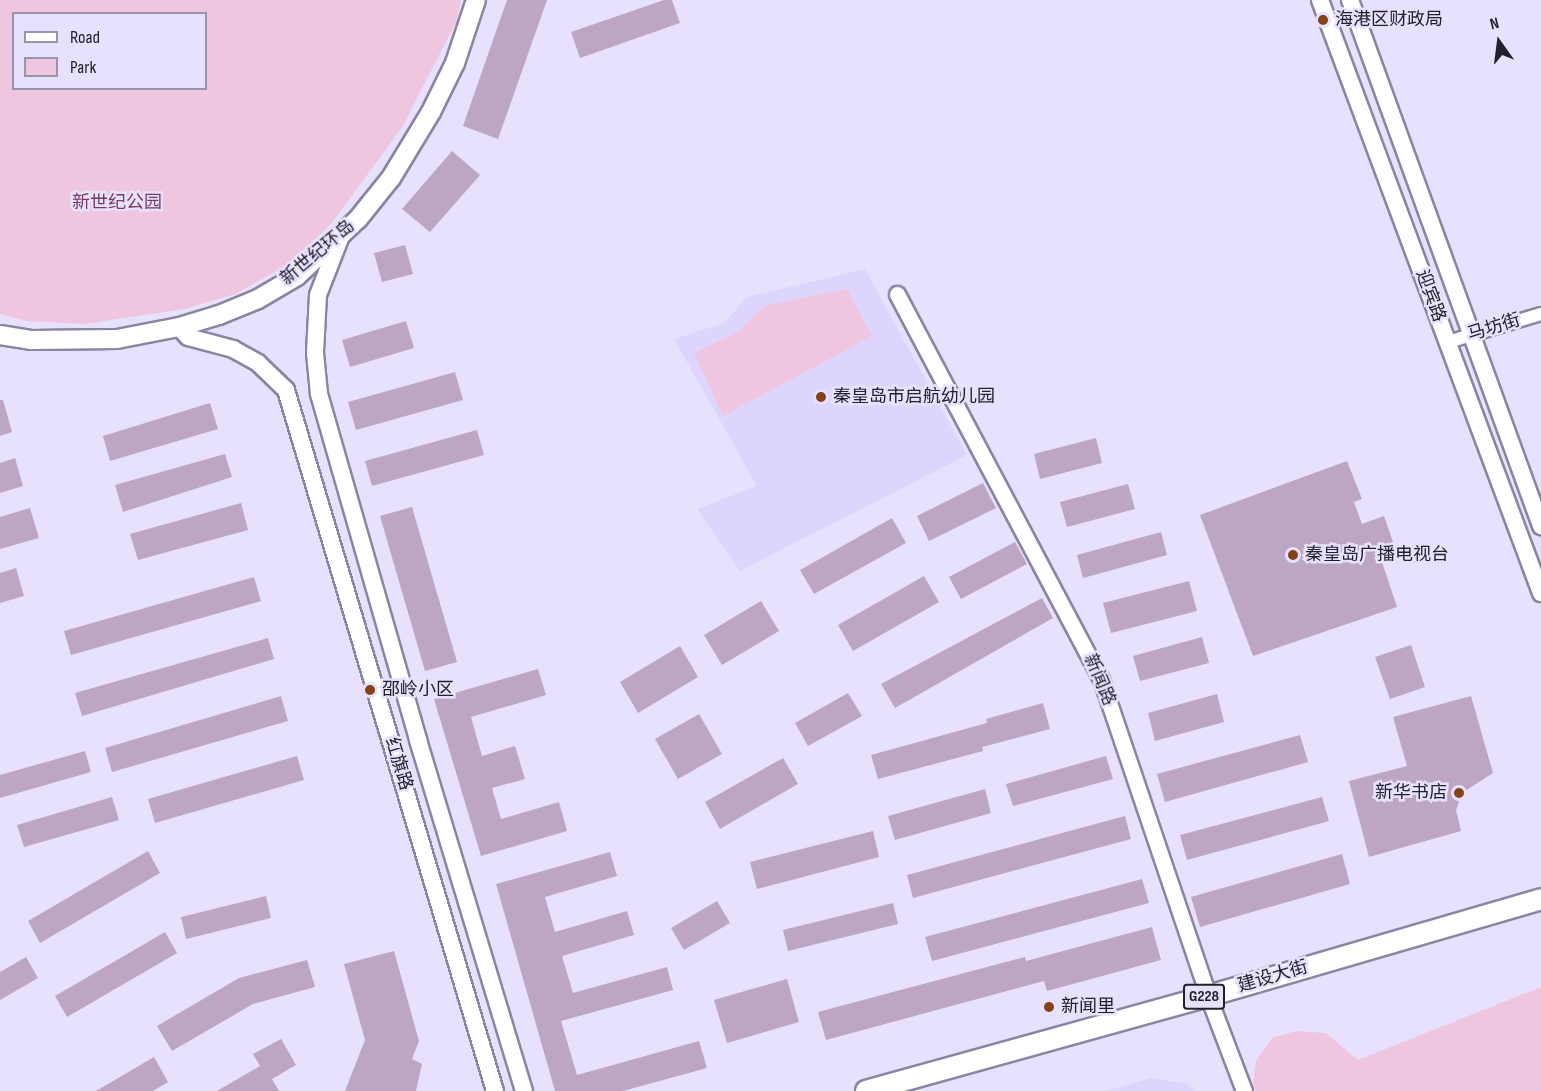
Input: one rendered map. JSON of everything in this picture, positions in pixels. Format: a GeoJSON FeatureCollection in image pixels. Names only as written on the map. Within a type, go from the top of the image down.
{"type":"FeatureCollection","features":[{"type":"Feature","properties":{"kind":"highway","name":"建设大街"},"geometry":{"type":"LineString","coordinates":[[866,1091],[1208,996],[1541,899]]}},
{"type":"Feature","properties":{"kind":"main road","name":"新世纪环岛"},"geometry":{"type":"LineString","coordinates":[[0,335],[31,340],[117,339],[179,327],[258,299],[297,276],[341,236],[391,178],[431,112],[455,63],[476,0]]}},
{"type":"Feature","properties":{"kind":"main road","name":"迎宾路"},"geometry":{"type":"LineString","coordinates":[[1320,0],[1541,592]]}},
{"type":"Feature","properties":{"kind":"main road","name":"迎宾路"},"geometry":{"type":"LineString","coordinates":[[1350,0],[1541,526]]}},
{"type":"Feature","properties":{"kind":"main road"},"geometry":{"type":"LineString","coordinates":[[341,236],[318,295],[315,353],[320,394],[418,740],[525,1091]]}},
{"type":"Feature","properties":{"kind":"main road","name":"红旗路"},"geometry":{"type":"LineString","coordinates":[[179,327],[188,337],[233,349],[258,363],[286,390],[298,437],[495,1091]]}},
{"type":"Feature","properties":{"kind":"street","name":"新闻路"},"geometry":{"type":"LineString","coordinates":[[897,294],[1101,679],[1208,996],[1244,1091]]}},
{"type":"Feature","properties":{"kind":"street","name":"马坊街"},"geometry":{"type":"LineString","coordinates":[[1448,342],[1541,314]]}},
{"type":"Feature","properties":{"kind":"shaded area","name":"秦皇岛市启航幼儿园"},"geometry":{"type":"Polygon","coordinates":[[[865,269],[967,455],[740,571],[697,509],[757,486],[674,339],[724,323],[747,297],[865,269]]]}},
{"type":"Feature","properties":{"kind":"shaded area"},"geometry":{"type":"Polygon","coordinates":[[[1151,1078],[1187,1084],[1195,1091],[1106,1091],[1151,1078]]]}},
{"type":"Feature","properties":{"kind":"green space","name":"新世纪公园"},"geometry":{"type":"Polygon","coordinates":[[[0,0],[461,0],[456,22],[403,126],[331,224],[289,264],[235,294],[184,309],[84,324],[27,321],[0,314],[0,0]]]}},
{"type":"Feature","properties":{"kind":"green space"},"geometry":{"type":"Polygon","coordinates":[[[847,289],[872,336],[723,416],[694,353],[738,332],[764,306],[847,289]]]}},
{"type":"Feature","properties":{"kind":"green space"},"geometry":{"type":"Polygon","coordinates":[[[1541,987],[1541,1091],[1256,1091],[1253,1084],[1256,1061],[1272,1038],[1296,1031],[1326,1033],[1358,1060],[1541,987]]]}},
{"type":"Feature","properties":{"kind":"building"},"geometry":{"type":"Polygon","coordinates":[[[507,0],[547,0],[498,139],[463,126],[507,0]]]}},
{"type":"Feature","properties":{"kind":"building"},"geometry":{"type":"Polygon","coordinates":[[[664,0],[672,0],[680,23],[580,58],[571,32],[664,0]]]}},
{"type":"Feature","properties":{"kind":"building"},"geometry":{"type":"Polygon","coordinates":[[[452,151],[480,175],[430,232],[402,209],[452,151]]]}},
{"type":"Feature","properties":{"kind":"building"},"geometry":{"type":"Polygon","coordinates":[[[405,245],[413,274],[382,282],[374,253],[405,245]]]}},
{"type":"Feature","properties":{"kind":"building"},"geometry":{"type":"Polygon","coordinates":[[[406,321],[414,348],[350,367],[342,340],[406,321]]]}},
{"type":"Feature","properties":{"kind":"building"},"geometry":{"type":"Polygon","coordinates":[[[455,372],[463,400],[356,430],[348,402],[455,372]]]}},
{"type":"Feature","properties":{"kind":"building"},"geometry":{"type":"Polygon","coordinates":[[[0,400],[3,400],[12,432],[0,436],[0,400]]]}},
{"type":"Feature","properties":{"kind":"building"},"geometry":{"type":"Polygon","coordinates":[[[210,403],[218,429],[110,461],[103,436],[210,403]]]}},
{"type":"Feature","properties":{"kind":"building"},"geometry":{"type":"Polygon","coordinates":[[[477,430],[484,455],[372,486],[365,461],[477,430]]]}},
{"type":"Feature","properties":{"kind":"building"},"geometry":{"type":"Polygon","coordinates":[[[1096,438],[1102,463],[1040,479],[1034,454],[1096,438]]]}},
{"type":"Feature","properties":{"kind":"building"},"geometry":{"type":"Polygon","coordinates":[[[225,454],[232,477],[123,512],[115,485],[225,454]]]}},
{"type":"Feature","properties":{"kind":"building"},"geometry":{"type":"Polygon","coordinates":[[[15,458],[23,486],[0,493],[0,463],[15,458]]]}},
{"type":"Feature","properties":{"kind":"building","name":"秦皇岛广播电视台"},"geometry":{"type":"Polygon","coordinates":[[[1347,461],[1362,499],[1354,502],[1362,524],[1384,516],[1393,542],[1377,547],[1397,607],[1253,656],[1200,515],[1347,461]]]}},
{"type":"Feature","properties":{"kind":"building"},"geometry":{"type":"Polygon","coordinates":[[[983,483],[996,508],[929,541],[917,516],[983,483]]]}},
{"type":"Feature","properties":{"kind":"building"},"geometry":{"type":"Polygon","coordinates":[[[1128,484],[1135,509],[1067,527],[1060,502],[1128,484]]]}},
{"type":"Feature","properties":{"kind":"building"},"geometry":{"type":"Polygon","coordinates":[[[241,503],[248,530],[138,560],[130,534],[241,503]]]}},
{"type":"Feature","properties":{"kind":"building"},"geometry":{"type":"Polygon","coordinates":[[[412,507],[457,662],[425,671],[380,516],[412,507]]]}},
{"type":"Feature","properties":{"kind":"building"},"geometry":{"type":"Polygon","coordinates":[[[30,508],[39,538],[0,549],[0,517],[30,508]]]}},
{"type":"Feature","properties":{"kind":"building"},"geometry":{"type":"Polygon","coordinates":[[[892,518],[906,543],[814,594],[800,570],[892,518]]]}},
{"type":"Feature","properties":{"kind":"building"},"geometry":{"type":"Polygon","coordinates":[[[1161,532],[1167,555],[1083,578],[1077,555],[1161,532]]]}},
{"type":"Feature","properties":{"kind":"building"},"geometry":{"type":"Polygon","coordinates":[[[1015,542],[1027,564],[961,599],[949,577],[1015,542]]]}},
{"type":"Feature","properties":{"kind":"building"},"geometry":{"type":"Polygon","coordinates":[[[16,568],[24,596],[0,603],[0,573],[16,568]]]}},
{"type":"Feature","properties":{"kind":"building"},"geometry":{"type":"Polygon","coordinates":[[[924,576],[939,602],[853,651],[838,625],[924,576]]]}},
{"type":"Feature","properties":{"kind":"building"},"geometry":{"type":"Polygon","coordinates":[[[254,577],[261,601],[71,655],[64,631],[254,577]]]}},
{"type":"Feature","properties":{"kind":"building"},"geometry":{"type":"Polygon","coordinates":[[[1189,581],[1197,611],[1111,633],[1103,603],[1189,581]]]}},
{"type":"Feature","properties":{"kind":"building"},"geometry":{"type":"Polygon","coordinates":[[[1042,598],[1053,618],[895,708],[881,684],[1042,598]]]}},
{"type":"Feature","properties":{"kind":"building"},"geometry":{"type":"Polygon","coordinates":[[[761,601],[779,631],[722,665],[704,635],[761,601]]]}},
{"type":"Feature","properties":{"kind":"building"},"geometry":{"type":"Polygon","coordinates":[[[1202,637],[1209,663],[1140,681],[1133,656],[1202,637]]]}},
{"type":"Feature","properties":{"kind":"building"},"geometry":{"type":"Polygon","coordinates":[[[268,638],[274,659],[82,716],[75,693],[268,638]]]}},
{"type":"Feature","properties":{"kind":"building"},"geometry":{"type":"Polygon","coordinates":[[[1411,645],[1425,687],[1390,699],[1375,657],[1411,645]]]}},
{"type":"Feature","properties":{"kind":"building"},"geometry":{"type":"Polygon","coordinates":[[[680,646],[698,677],[638,713],[620,682],[680,646]]]}},
{"type":"Feature","properties":{"kind":"building"},"geometry":{"type":"Polygon","coordinates":[[[538,669],[546,695],[471,717],[482,756],[515,746],[525,779],[492,788],[501,819],[559,802],[567,831],[481,856],[434,699],[538,669]]]}},
{"type":"Feature","properties":{"kind":"building"},"geometry":{"type":"Polygon","coordinates":[[[848,693],[862,716],[808,746],[795,723],[848,693]]]}},
{"type":"Feature","properties":{"kind":"building"},"geometry":{"type":"Polygon","coordinates":[[[1217,694],[1224,722],[1155,741],[1148,713],[1217,694]]]}},
{"type":"Feature","properties":{"kind":"building"},"geometry":{"type":"Polygon","coordinates":[[[281,696],[288,721],[112,772],[105,748],[281,696]]]}},
{"type":"Feature","properties":{"kind":"building"},"geometry":{"type":"Polygon","coordinates":[[[1471,696],[1493,773],[1462,793],[1456,810],[1461,831],[1369,857],[1349,781],[1407,766],[1393,717],[1471,696]]]}},
{"type":"Feature","properties":{"kind":"building"},"geometry":{"type":"Polygon","coordinates":[[[1043,703],[1050,729],[982,747],[983,751],[878,779],[871,755],[987,723],[986,719],[1043,703]]]}},
{"type":"Feature","properties":{"kind":"building"},"geometry":{"type":"Polygon","coordinates":[[[699,714],[722,754],[678,779],[655,739],[699,714]]]}},
{"type":"Feature","properties":{"kind":"building"},"geometry":{"type":"Polygon","coordinates":[[[1300,735],[1308,762],[1165,802],[1157,774],[1300,735]]]}},
{"type":"Feature","properties":{"kind":"building"},"geometry":{"type":"Polygon","coordinates":[[[85,751],[91,772],[0,798],[0,775],[85,751]]]}},
{"type":"Feature","properties":{"kind":"building"},"geometry":{"type":"Polygon","coordinates":[[[297,756],[304,780],[155,823],[148,799],[297,756]]]}},
{"type":"Feature","properties":{"kind":"building"},"geometry":{"type":"Polygon","coordinates":[[[1106,756],[1113,779],[1013,806],[1006,784],[1106,756]]]}},
{"type":"Feature","properties":{"kind":"building"},"geometry":{"type":"Polygon","coordinates":[[[783,758],[798,784],[720,829],[705,802],[783,758]]]}},
{"type":"Feature","properties":{"kind":"building"},"geometry":{"type":"Polygon","coordinates":[[[985,789],[991,813],[895,840],[888,816],[985,789]]]}},
{"type":"Feature","properties":{"kind":"building"},"geometry":{"type":"Polygon","coordinates":[[[112,797],[119,820],[24,847],[17,825],[112,797]]]}},
{"type":"Feature","properties":{"kind":"building"},"geometry":{"type":"Polygon","coordinates":[[[1322,797],[1329,821],[1187,860],[1180,835],[1322,797]]]}},
{"type":"Feature","properties":{"kind":"building"},"geometry":{"type":"Polygon","coordinates":[[[1125,816],[1131,839],[913,898],[907,875],[1125,816]]]}},
{"type":"Feature","properties":{"kind":"building"},"geometry":{"type":"Polygon","coordinates":[[[873,831],[879,857],[757,889],[750,862],[873,831]]]}},
{"type":"Feature","properties":{"kind":"building"},"geometry":{"type":"Polygon","coordinates":[[[148,851],[160,873],[40,943],[28,921],[148,851]]]}},
{"type":"Feature","properties":{"kind":"building"},"geometry":{"type":"Polygon","coordinates":[[[610,852],[617,876],[545,897],[555,932],[627,911],[634,935],[562,956],[573,993],[667,967],[673,990],[561,1021],[577,1075],[699,1041],[707,1068],[623,1091],[555,1091],[496,884],[610,852]]]}},
{"type":"Feature","properties":{"kind":"building"},"geometry":{"type":"Polygon","coordinates":[[[1342,854],[1350,884],[1200,927],[1191,897],[1342,854]]]}},
{"type":"Feature","properties":{"kind":"building"},"geometry":{"type":"Polygon","coordinates":[[[1142,879],[1149,903],[932,961],[925,937],[1142,879]]]}},
{"type":"Feature","properties":{"kind":"building"},"geometry":{"type":"Polygon","coordinates":[[[266,896],[271,918],[186,939],[181,917],[266,896]]]}},
{"type":"Feature","properties":{"kind":"building"},"geometry":{"type":"Polygon","coordinates":[[[717,901],[730,923],[684,950],[671,928],[717,901]]]}},
{"type":"Feature","properties":{"kind":"building"},"geometry":{"type":"Polygon","coordinates":[[[893,903],[898,924],[788,951],[783,930],[893,903]]]}},
{"type":"Feature","properties":{"kind":"building"},"geometry":{"type":"Polygon","coordinates":[[[1152,927],[1161,960],[1047,991],[1044,981],[826,1040],[818,1012],[1025,957],[1026,961],[1152,927]]]}},
{"type":"Feature","properties":{"kind":"building"},"geometry":{"type":"Polygon","coordinates":[[[165,932],[177,953],[67,1017],[55,996],[165,932]]]}},
{"type":"Feature","properties":{"kind":"building"},"geometry":{"type":"Polygon","coordinates":[[[394,951],[419,1041],[412,1059],[422,1064],[416,1091],[345,1091],[365,1040],[344,964],[394,951]]]}},
{"type":"Feature","properties":{"kind":"building"},"geometry":{"type":"Polygon","coordinates":[[[26,957],[38,978],[0,1000],[0,972],[26,957]]]}},
{"type":"Feature","properties":{"kind":"building"},"geometry":{"type":"Polygon","coordinates":[[[307,960],[315,987],[253,1004],[172,1051],[157,1026],[239,978],[307,960]]]}},
{"type":"Feature","properties":{"kind":"building"},"geometry":{"type":"Polygon","coordinates":[[[787,979],[799,1022],[727,1043],[714,1000],[787,979]]]}},
{"type":"Feature","properties":{"kind":"building"},"geometry":{"type":"Polygon","coordinates":[[[281,1039],[296,1065],[272,1079],[279,1091],[217,1091],[260,1066],[253,1054],[281,1039]]]}},
{"type":"Feature","properties":{"kind":"building"},"geometry":{"type":"Polygon","coordinates":[[[154,1057],[168,1082],[153,1091],[96,1091],[154,1057]]]}},
{"type":"Feature","properties":{"kind":"place","name":"海港区财政局"},"geometry":{"type":"Point","coordinates":[1323,20]}},
{"type":"Feature","properties":{"kind":"place","name":"秦皇岛市启航幼儿园"},"geometry":{"type":"Point","coordinates":[821,397]}},
{"type":"Feature","properties":{"kind":"place","name":"秦皇岛广播电视台"},"geometry":{"type":"Point","coordinates":[1293,555]}},
{"type":"Feature","properties":{"kind":"place","name":"邵岭小区"},"geometry":{"type":"Point","coordinates":[370,690]}},
{"type":"Feature","properties":{"kind":"place","name":"新华书店"},"geometry":{"type":"Point","coordinates":[1459,793]}},
{"type":"Feature","properties":{"kind":"place","name":"新闻里"},"geometry":{"type":"Point","coordinates":[1049,1007]}}]}
